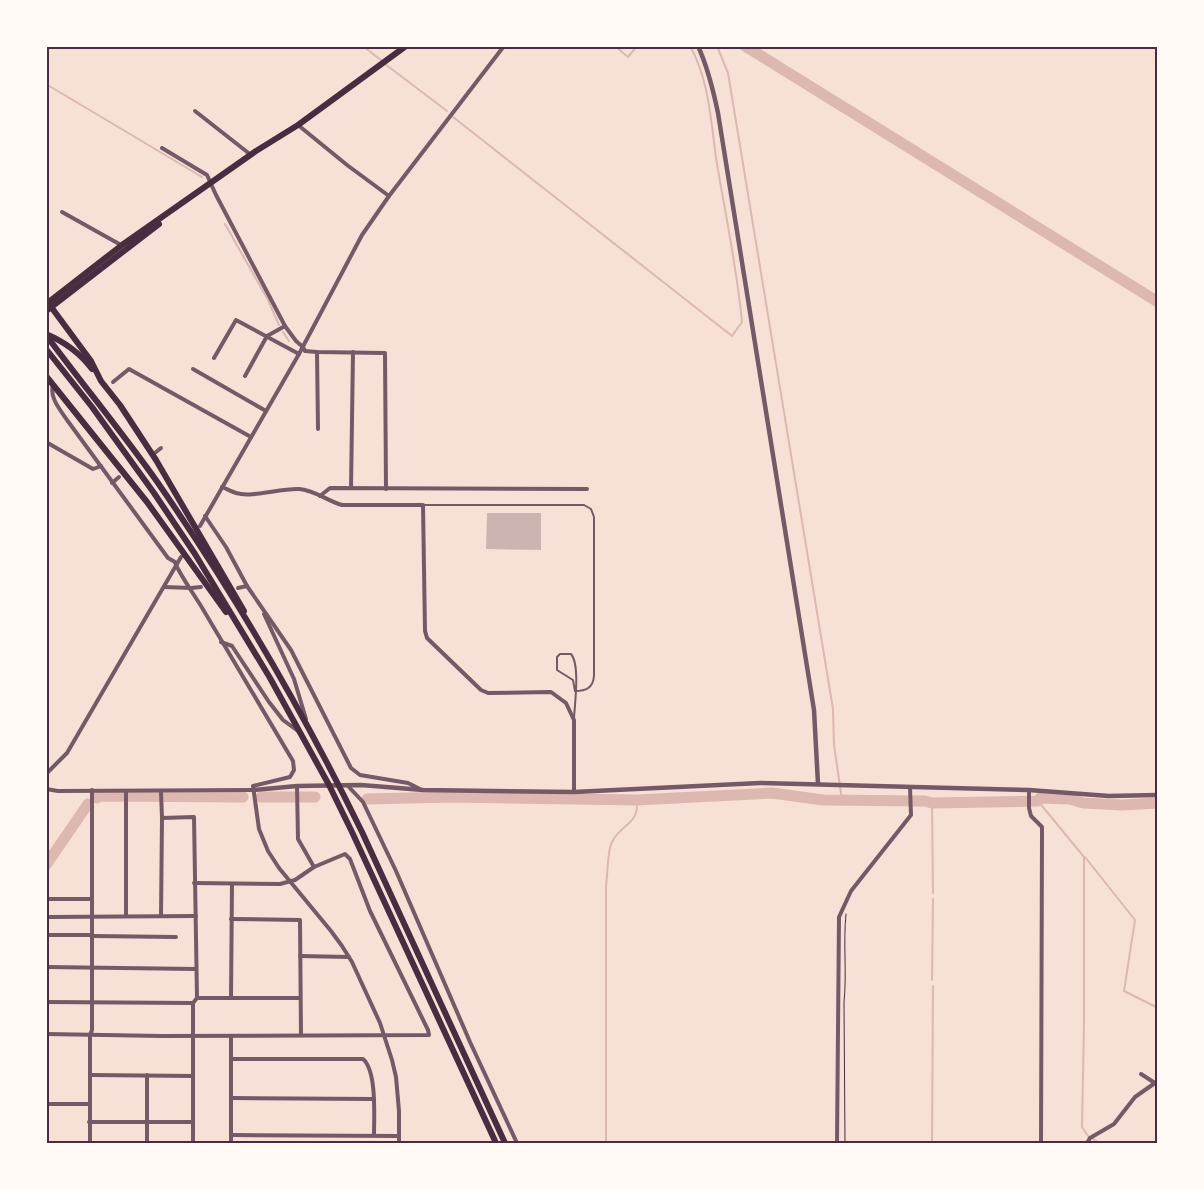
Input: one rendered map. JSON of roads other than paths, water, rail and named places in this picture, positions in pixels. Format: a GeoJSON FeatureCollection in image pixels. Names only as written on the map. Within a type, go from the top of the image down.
{"type":"FeatureCollection","features":[{"type":"Feature","properties":{"kind":"highway"},"geometry":{"type":"LineString","coordinates":[[48,305],[122,245],[251,155],[298,125],[406,46]]}},
{"type":"Feature","properties":{"kind":"highway"},"geometry":{"type":"LineString","coordinates":[[48,305],[94,274],[148,233],[180,205]]}},
{"type":"Feature","properties":{"kind":"highway"},"geometry":{"type":"LineString","coordinates":[[57,314],[62,302],[94,274]]}},
{"type":"Feature","properties":{"kind":"highway"},"geometry":{"type":"LineString","coordinates":[[48,305],[57,314],[91,361],[101,381]]}},
{"type":"Feature","properties":{"kind":"highway"},"geometry":{"type":"LineString","coordinates":[[46,335],[56,338],[78,352],[134,426],[171,485],[268,651],[339,785],[505,1143]]}},
{"type":"Feature","properties":{"kind":"highway"},"geometry":{"type":"LineString","coordinates":[[46,335],[158,484],[280,676]]}},
{"type":"Feature","properties":{"kind":"highway"},"geometry":{"type":"LineString","coordinates":[[46,349],[83,394],[154,492],[195,554],[253,649],[329,785],[496,1143]]}},
{"type":"Feature","properties":{"kind":"highway"},"geometry":{"type":"LineString","coordinates":[[46,377],[160,519],[253,649]]}},
{"type":"Feature","properties":{"kind":"street"},"geometry":{"type":"LineString","coordinates":[[200,526],[300,354],[362,235],[389,196],[504,46]]}},
{"type":"Feature","properties":{"kind":"street"},"geometry":{"type":"LineString","coordinates":[[698,46],[706,63],[718,112],[814,710],[818,784]]}},
{"type":"Feature","properties":{"kind":"street"},"geometry":{"type":"LineString","coordinates":[[195,111],[251,155]]}},
{"type":"Feature","properties":{"kind":"street"},"geometry":{"type":"LineString","coordinates":[[298,125],[389,196]]}},
{"type":"Feature","properties":{"kind":"street"},"geometry":{"type":"LineString","coordinates":[[162,148],[204,173],[285,326],[305,350],[317,352],[385,352],[386,489]]}},
{"type":"Feature","properties":{"kind":"street"},"geometry":{"type":"LineString","coordinates":[[62,212],[122,245]]}},
{"type":"Feature","properties":{"kind":"street"},"geometry":{"type":"LineString","coordinates":[[214,358],[236,320],[300,354]]}},
{"type":"Feature","properties":{"kind":"street"},"geometry":{"type":"LineString","coordinates":[[245,376],[267,336],[285,326]]}},
{"type":"Feature","properties":{"kind":"street"},"geometry":{"type":"LineString","coordinates":[[317,352],[318,429]]}},
{"type":"Feature","properties":{"kind":"street"},"geometry":{"type":"LineString","coordinates":[[351,488],[352,352]]}},
{"type":"Feature","properties":{"kind":"street"},"geometry":{"type":"LineString","coordinates":[[113,382],[129,369],[251,438]]}},
{"type":"Feature","properties":{"kind":"street"},"geometry":{"type":"LineString","coordinates":[[193,369],[266,411]]}},
{"type":"Feature","properties":{"kind":"street"},"geometry":{"type":"LineString","coordinates":[[53,386],[52,393],[62,413],[168,558],[175,562],[293,761],[294,770],[290,777],[253,786],[257,816],[263,840],[273,859],[331,931],[349,957],[385,1036],[396,1077],[399,1143]]}},
{"type":"Feature","properties":{"kind":"street"},"geometry":{"type":"LineString","coordinates":[[46,442],[93,469],[101,466]]}},
{"type":"Feature","properties":{"kind":"street"},"geometry":{"type":"LineString","coordinates":[[156,452],[161,448]]}},
{"type":"Feature","properties":{"kind":"street"},"geometry":{"type":"LineString","coordinates":[[112,483],[119,477]]}},
{"type":"Feature","properties":{"kind":"street"},"geometry":{"type":"LineString","coordinates":[[222,487],[236,494],[246,495],[284,489],[300,489],[313,491],[331,502],[342,505],[423,505],[425,631],[427,638],[481,690],[488,693],[550,692],[566,704],[574,720],[574,792]]}},
{"type":"Feature","properties":{"kind":"street"},"geometry":{"type":"LineString","coordinates":[[320,496],[330,488],[587,489]]}},
{"type":"Feature","properties":{"kind":"street"},"geometry":{"type":"LineString","coordinates":[[205,516],[226,547],[247,586],[291,650],[352,768],[360,775],[408,783],[423,790]]}},
{"type":"Feature","properties":{"kind":"street"},"geometry":{"type":"LineString","coordinates":[[46,774],[67,753],[181,557]]}},
{"type":"Feature","properties":{"kind":"street"},"geometry":{"type":"LineString","coordinates":[[238,588],[247,586]]}},
{"type":"Feature","properties":{"kind":"street"},"geometry":{"type":"LineString","coordinates":[[164,587],[202,587]]}},
{"type":"Feature","properties":{"kind":"street"},"geometry":{"type":"LineString","coordinates":[[259,603],[294,679],[308,729]]}},
{"type":"Feature","properties":{"kind":"street"},"geometry":{"type":"LineString","coordinates":[[222,642],[232,646],[273,708],[283,720],[299,733]]}},
{"type":"Feature","properties":{"kind":"street"},"geometry":{"type":"LineString","coordinates":[[46,789],[58,791],[162,792],[254,790],[339,785],[423,790],[574,792],[760,783],[910,789],[1029,791],[1109,796],[1158,795]]}},
{"type":"Feature","properties":{"kind":"street"},"geometry":{"type":"LineString","coordinates":[[297,786],[298,839],[314,867]]}},
{"type":"Feature","properties":{"kind":"street"},"geometry":{"type":"LineString","coordinates":[[347,786],[363,802],[396,871],[470,1042],[517,1143]]}},
{"type":"Feature","properties":{"kind":"street"},"geometry":{"type":"LineString","coordinates":[[837,1143],[839,917],[851,890],[911,815],[910,789]]}},
{"type":"Feature","properties":{"kind":"street"},"geometry":{"type":"LineString","coordinates":[[90,1143],[92,790]]}},
{"type":"Feature","properties":{"kind":"street"},"geometry":{"type":"LineString","coordinates":[[126,791],[126,915]]}},
{"type":"Feature","properties":{"kind":"street"},"geometry":{"type":"LineString","coordinates":[[1029,791],[1029,808],[1032,816],[1042,827],[1041,1143]]}},
{"type":"Feature","properties":{"kind":"street"},"geometry":{"type":"LineString","coordinates":[[161,916],[162,792]]}},
{"type":"Feature","properties":{"kind":"street"},"geometry":{"type":"LineString","coordinates":[[162,818],[194,817],[197,998]]}},
{"type":"Feature","properties":{"kind":"street"},"geometry":{"type":"LineString","coordinates":[[46,1034],[231,1036],[429,1035],[370,911],[350,859],[345,854],[314,867],[292,882],[280,884],[194,883]]}},
{"type":"Feature","properties":{"kind":"street"},"geometry":{"type":"LineString","coordinates":[[231,998],[232,884]]}},
{"type":"Feature","properties":{"kind":"street"},"geometry":{"type":"LineString","coordinates":[[46,899],[92,899]]}},
{"type":"Feature","properties":{"kind":"street"},"geometry":{"type":"LineString","coordinates":[[50,917],[196,916]]}},
{"type":"Feature","properties":{"kind":"street"},"geometry":{"type":"LineString","coordinates":[[232,919],[300,920],[301,1035]]}},
{"type":"Feature","properties":{"kind":"street"},"geometry":{"type":"LineString","coordinates":[[46,935],[176,936]]}},
{"type":"Feature","properties":{"kind":"street"},"geometry":{"type":"LineString","coordinates":[[300,956],[349,957]]}},
{"type":"Feature","properties":{"kind":"street"},"geometry":{"type":"LineString","coordinates":[[46,967],[196,969]]}},
{"type":"Feature","properties":{"kind":"street"},"geometry":{"type":"LineString","coordinates":[[46,1002],[192,1003],[197,998],[300,998]]}},
{"type":"Feature","properties":{"kind":"street"},"geometry":{"type":"LineString","coordinates":[[192,1003],[193,1143]]}},
{"type":"Feature","properties":{"kind":"street"},"geometry":{"type":"LineString","coordinates":[[231,1036],[231,1143]]}},
{"type":"Feature","properties":{"kind":"street"},"geometry":{"type":"LineString","coordinates":[[232,1059],[363,1059],[368,1063],[374,1098],[374,1136]]}},
{"type":"Feature","properties":{"kind":"street"},"geometry":{"type":"LineString","coordinates":[[1087,1143],[1090,1138],[1114,1124],[1135,1097],[1156,1084],[1141,1074]]}},
{"type":"Feature","properties":{"kind":"street"},"geometry":{"type":"LineString","coordinates":[[90,1075],[193,1076]]}},
{"type":"Feature","properties":{"kind":"street"},"geometry":{"type":"LineString","coordinates":[[147,1075],[147,1143]]}},
{"type":"Feature","properties":{"kind":"street"},"geometry":{"type":"LineString","coordinates":[[231,1098],[374,1098]]}},
{"type":"Feature","properties":{"kind":"street"},"geometry":{"type":"LineString","coordinates":[[46,1104],[89,1104]]}},
{"type":"Feature","properties":{"kind":"street"},"geometry":{"type":"LineString","coordinates":[[89,1122],[193,1122]]}},
{"type":"Feature","properties":{"kind":"street"},"geometry":{"type":"LineString","coordinates":[[46,1130],[47,1143]]}},
{"type":"Feature","properties":{"kind":"street"},"geometry":{"type":"LineString","coordinates":[[231,1135],[399,1136]]}},
{"type":"Feature","properties":{"kind":"lane"},"geometry":{"type":"LineString","coordinates":[[423,505],[584,505],[591,509],[594,517],[594,676],[593,683],[589,688],[583,691],[575,691]]}},
{"type":"Feature","properties":{"kind":"lane"},"geometry":{"type":"LineString","coordinates":[[574,720],[576,681],[573,657],[571,654],[560,654],[557,657],[557,670],[573,680],[575,691]]}},
{"type":"Feature","properties":{"kind":"waterway"},"geometry":{"type":"LineString","coordinates":[[363,46],[382,61]]}},
{"type":"Feature","properties":{"kind":"waterway"},"geometry":{"type":"LineString","coordinates":[[615,46],[628,57],[637,46]]}},
{"type":"Feature","properties":{"kind":"waterway"},"geometry":{"type":"LineString","coordinates":[[453,117],[732,336],[742,322],[737,282],[706,89],[697,60],[690,46]]}},
{"type":"Feature","properties":{"kind":"waterway"},"geometry":{"type":"LineString","coordinates":[[717,46],[728,73],[833,709],[834,745],[842,800]]}},
{"type":"Feature","properties":{"kind":"waterway"},"geometry":{"type":"LineString","coordinates":[[745,46],[1158,302]]}},
{"type":"Feature","properties":{"kind":"waterway"},"geometry":{"type":"LineString","coordinates":[[385,64],[447,111]]}},
{"type":"Feature","properties":{"kind":"waterway"},"geometry":{"type":"LineString","coordinates":[[46,84],[202,177]]}},
{"type":"Feature","properties":{"kind":"waterway"},"geometry":{"type":"LineString","coordinates":[[225,224],[268,300],[279,325]]}},
{"type":"Feature","properties":{"kind":"waterway"},"geometry":{"type":"LineString","coordinates":[[283,332],[289,341]]}},
{"type":"Feature","properties":{"kind":"waterway"},"geometry":{"type":"LineString","coordinates":[[367,799],[452,797],[637,800],[772,793],[823,800],[925,801],[932,803],[1038,801],[1040,798],[1070,799],[1083,803],[1122,805],[1158,803]]}},
{"type":"Feature","properties":{"kind":"waterway"},"geometry":{"type":"LineString","coordinates":[[97,798],[100,796],[243,797]]}},
{"type":"Feature","properties":{"kind":"waterway"},"geometry":{"type":"LineString","coordinates":[[261,797],[315,797]]}},
{"type":"Feature","properties":{"kind":"waterway"},"geometry":{"type":"LineString","coordinates":[[606,1143],[606,885],[609,851],[616,836],[635,815],[637,800]]}},
{"type":"Feature","properties":{"kind":"waterway"},"geometry":{"type":"LineString","coordinates":[[1038,801],[1084,857],[1082,1127],[1088,1136],[1100,1143]]}},
{"type":"Feature","properties":{"kind":"waterway"},"geometry":{"type":"LineString","coordinates":[[932,803],[933,893]]}},
{"type":"Feature","properties":{"kind":"waterway"},"geometry":{"type":"LineString","coordinates":[[46,865],[88,804]]}},
{"type":"Feature","properties":{"kind":"waterway"},"geometry":{"type":"LineString","coordinates":[[1085,857],[1135,920],[1124,991],[1158,1008]]}},
{"type":"Feature","properties":{"kind":"waterway"},"geometry":{"type":"LineString","coordinates":[[932,980],[933,899]]}},
{"type":"Feature","properties":{"kind":"waterway"},"geometry":{"type":"LineString","coordinates":[[932,1143],[933,986]]}}]}
